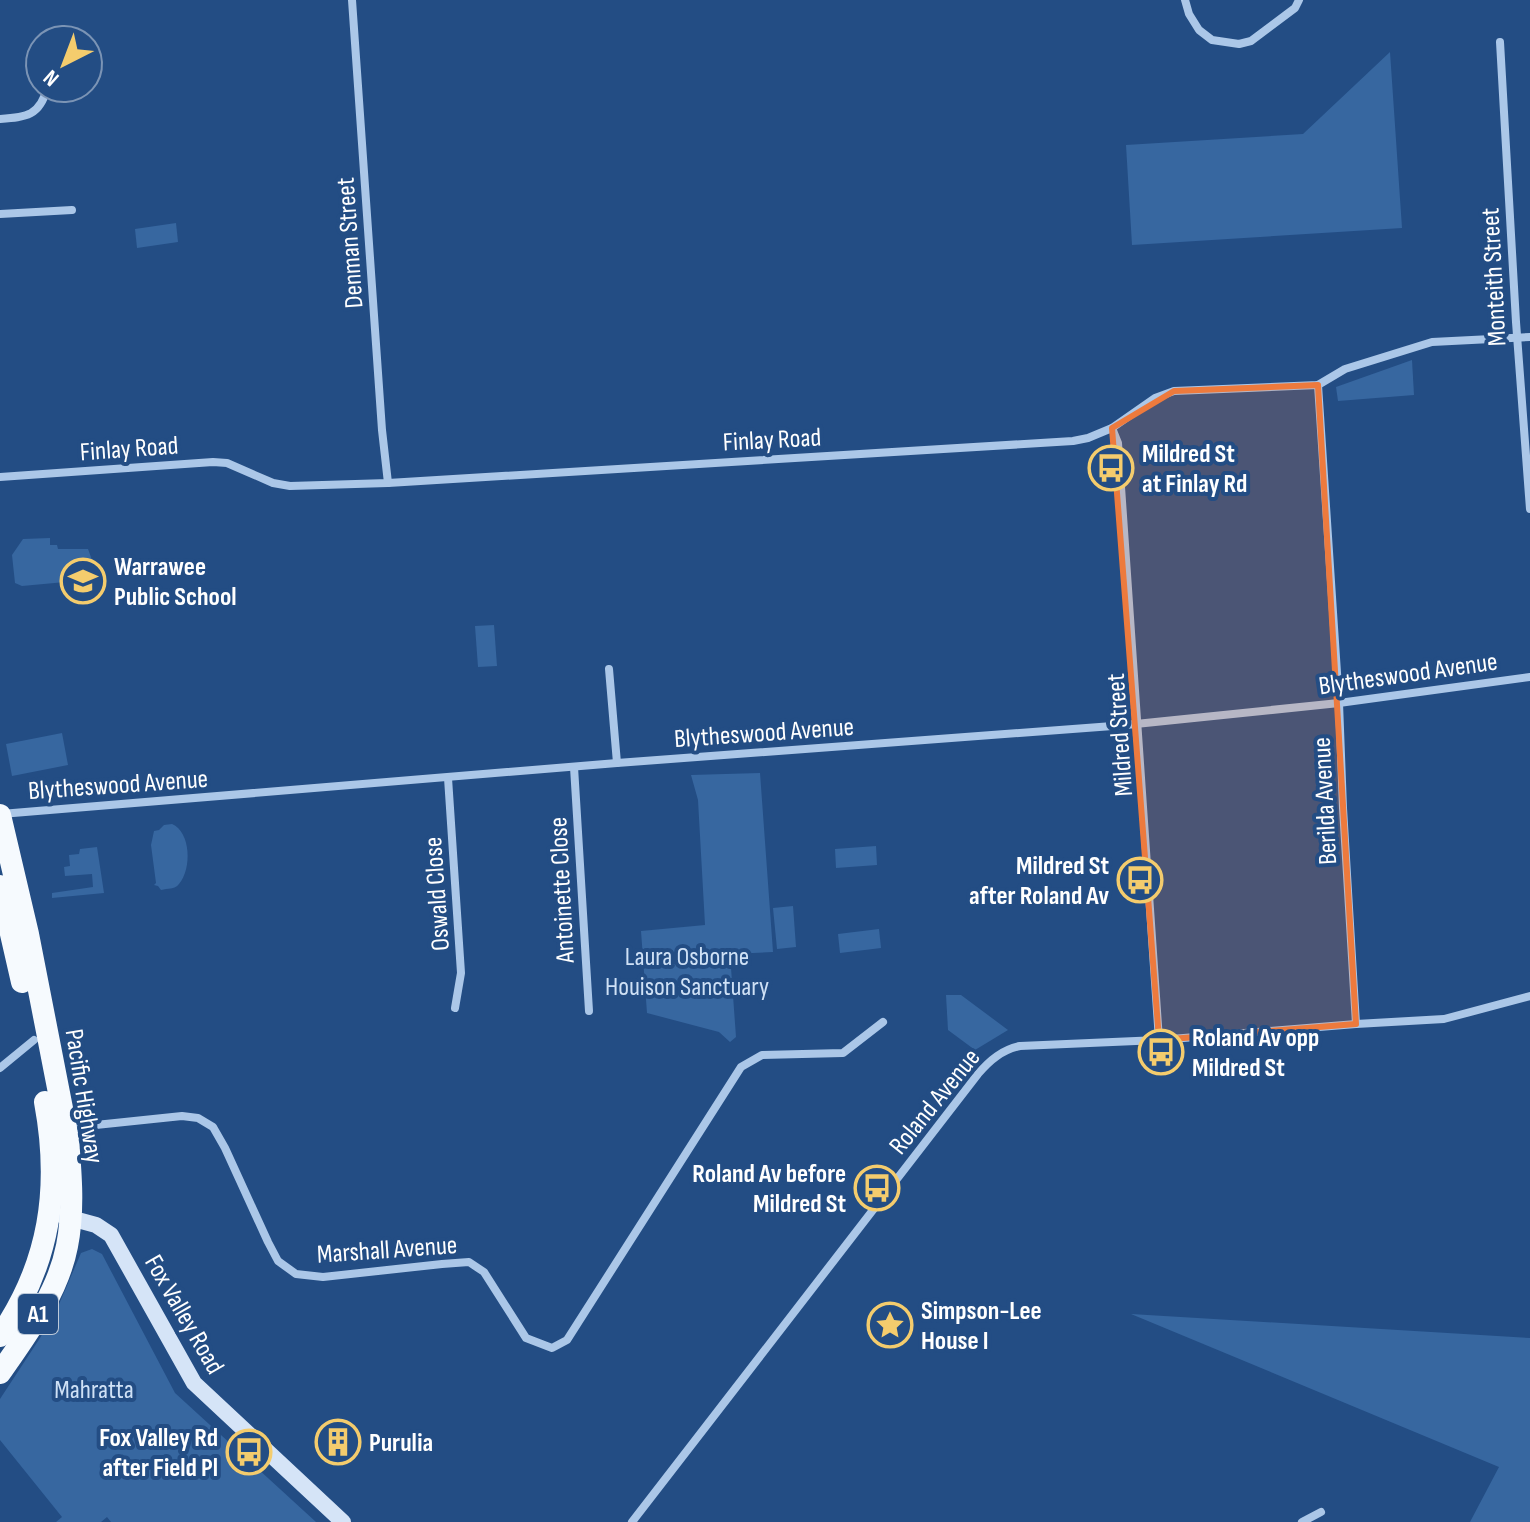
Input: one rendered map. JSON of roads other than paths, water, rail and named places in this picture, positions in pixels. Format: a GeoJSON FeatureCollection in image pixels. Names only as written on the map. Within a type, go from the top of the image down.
{"type":"FeatureCollection","features":[{"type":"Feature","properties":{"kind":"highway","name":"Pacific Highway"},"geometry":{"type":"LineString","coordinates":[[0,815],[5,858],[28,934],[66,1128],[71,1171],[60,1216],[24,1298],[0,1336]]}},
{"type":"Feature","properties":{"kind":"highway","name":"Pacific Highway"},"geometry":{"type":"LineString","coordinates":[[0,886],[51,1130],[66,1250],[51,1290],[0,1373]]}},
{"type":"Feature","properties":{"kind":"main road","name":"Fox Valley Road"},"geometry":{"type":"LineString","coordinates":[[60,1216],[96,1225],[114,1239],[187,1374],[201,1391],[343,1522]]}},
{"type":"Feature","properties":{"kind":"street","name":"Denman Street"},"geometry":{"type":"LineString","coordinates":[[352,0],[388,483]]}},
{"type":"Feature","properties":{"kind":"street"},"geometry":{"type":"LineString","coordinates":[[1185,0],[1199,30],[1212,40],[1239,44],[1251,41],[1295,8],[1299,0]]}},
{"type":"Feature","properties":{"kind":"street","name":"Monteith Street"},"geometry":{"type":"LineString","coordinates":[[1500,42],[1530,509]]}},
{"type":"Feature","properties":{"kind":"street"},"geometry":{"type":"LineString","coordinates":[[0,119],[24,117],[33,113],[40,104]]}},
{"type":"Feature","properties":{"kind":"street"},"geometry":{"type":"LineString","coordinates":[[0,214],[72,210]]}},
{"type":"Feature","properties":{"kind":"street","name":"Finlay Road"},"geometry":{"type":"LineString","coordinates":[[0,477],[213,462],[227,463],[273,483],[290,486],[388,483],[1073,441],[1112,428],[1155,398],[1174,391],[1318,385],[1345,369],[1432,342],[1530,337]]}},
{"type":"Feature","properties":{"kind":"street","name":"Berilda Avenue"},"geometry":{"type":"LineString","coordinates":[[1318,385],[1356,1024]]}},
{"type":"Feature","properties":{"kind":"street","name":"Mildred Street"},"geometry":{"type":"LineString","coordinates":[[1112,428],[1118,443],[1159,1040]]}},
{"type":"Feature","properties":{"kind":"street"},"geometry":{"type":"LineString","coordinates":[[609,669],[617,763]]}},
{"type":"Feature","properties":{"kind":"street","name":"Blytheswood Avenue"},"geometry":{"type":"LineString","coordinates":[[0,815],[7,812],[617,763],[1138,724],[1339,703],[1530,677]]}},
{"type":"Feature","properties":{"kind":"street","name":"Antoinette Close"},"geometry":{"type":"LineString","coordinates":[[574,767],[589,1011]]}},
{"type":"Feature","properties":{"kind":"street","name":"Oswald Close"},"geometry":{"type":"LineString","coordinates":[[448,778],[461,973],[455,1008]]}},
{"type":"Feature","properties":{"kind":"street","name":"Roland Avenue"},"geometry":{"type":"LineString","coordinates":[[632,1522],[987,1064],[1003,1051],[1020,1046],[1159,1040],[1444,1019],[1530,996]]}},
{"type":"Feature","properties":{"kind":"street","name":"Marshall Avenue"},"geometry":{"type":"LineString","coordinates":[[66,1128],[182,1116],[198,1118],[213,1127],[225,1148],[278,1261],[296,1274],[323,1277],[469,1262],[484,1272],[526,1338],[552,1348],[567,1340],[741,1067],[762,1055],[843,1053],[883,1022]]}},
{"type":"Feature","properties":{"kind":"street"},"geometry":{"type":"LineString","coordinates":[[0,1068],[34,1040]]}},
{"type":"Feature","properties":{"kind":"street"},"geometry":{"type":"LineString","coordinates":[[1302,1522],[1321,1512]]}},
{"type":"Feature","properties":{"kind":"place","name":"Mildred St at Finlay Rd"},"geometry":{"type":"Point","coordinates":[1111,468]}},
{"type":"Feature","properties":{"kind":"place","name":"Warrawee Public School"},"geometry":{"type":"Point","coordinates":[83,581]}},
{"type":"Feature","properties":{"kind":"place","name":"Mildred St after Roland Av"},"geometry":{"type":"Point","coordinates":[1140,880]}},
{"type":"Feature","properties":{"kind":"place","name":"Roland Av opp Mildred St"},"geometry":{"type":"Point","coordinates":[1161,1052]}},
{"type":"Feature","properties":{"kind":"place","name":"Roland Av before Mildred St"},"geometry":{"type":"Point","coordinates":[877,1188]}},
{"type":"Feature","properties":{"kind":"place","name":"Simpson-Lee House I"},"geometry":{"type":"Point","coordinates":[890,1325]}},
{"type":"Feature","properties":{"kind":"place","name":"Purulia"},"geometry":{"type":"Point","coordinates":[338,1442]}},
{"type":"Feature","properties":{"kind":"place","name":"Fox Valley Rd after Field Pl"},"geometry":{"type":"Point","coordinates":[249,1452]}},
{"type":"Feature","properties":{"kind":"park label","name":"Laura Osborne Houison Sanctuary"},"geometry":{"type":"Point","coordinates":[687,971]}},
{"type":"Feature","properties":{"kind":"park label","name":"Mahratta"},"geometry":{"type":"Point","coordinates":[94,1389]}}]}
